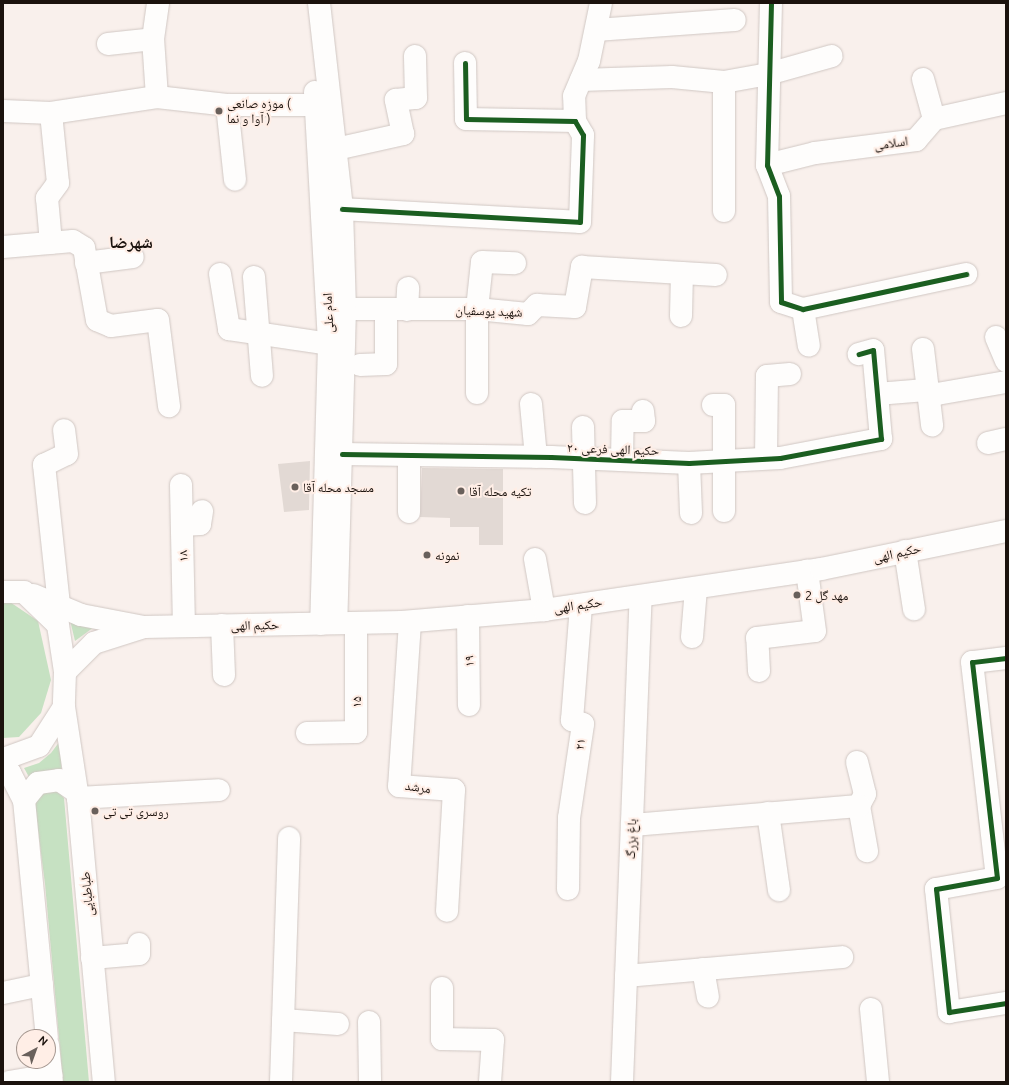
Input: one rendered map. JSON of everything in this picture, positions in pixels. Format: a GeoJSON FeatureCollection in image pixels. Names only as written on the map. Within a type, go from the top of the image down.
{"type":"FeatureCollection","features":[{"type":"Feature","properties":{"kind":"street"},"geometry":{"type":"LineString","coordinates":[[157,96],[153,39],[158,3]]}},
{"type":"Feature","properties":{"kind":"street","name":"امام علی"},"geometry":{"type":"LineString","coordinates":[[307,3],[316,105],[329,344],[338,623]]}},
{"type":"Feature","properties":{"kind":"street"},"geometry":{"type":"LineString","coordinates":[[319,3],[342,208],[346,309],[338,623]]}},
{"type":"Feature","properties":{"kind":"street"},"geometry":{"type":"LineString","coordinates":[[342,208],[580,222],[583,135],[575,121],[574,96],[589,61],[601,3]]}},
{"type":"Feature","properties":{"kind":"street"},"geometry":{"type":"LineString","coordinates":[[771,3],[768,74],[767,165],[779,196],[781,302],[802,309],[966,274]]}},
{"type":"Feature","properties":{"kind":"street"},"geometry":{"type":"LineString","coordinates":[[596,30],[736,20]]}},
{"type":"Feature","properties":{"kind":"street"},"geometry":{"type":"LineString","coordinates":[[108,44],[153,39]]}},
{"type":"Feature","properties":{"kind":"street"},"geometry":{"type":"LineString","coordinates":[[336,149],[403,134],[396,100],[416,98],[414,56]]}},
{"type":"Feature","properties":{"kind":"street"},"geometry":{"type":"LineString","coordinates":[[581,80],[672,77],[724,82],[768,74],[832,56]]}},
{"type":"Feature","properties":{"kind":"street"},"geometry":{"type":"LineString","coordinates":[[465,63],[466,119],[575,121]]}},
{"type":"Feature","properties":{"kind":"street"},"geometry":{"type":"LineString","coordinates":[[923,79],[934,119],[1006,103]]}},
{"type":"Feature","properties":{"kind":"street"},"geometry":{"type":"LineString","coordinates":[[724,82],[724,211]]}},
{"type":"Feature","properties":{"kind":"street"},"geometry":{"type":"LineString","coordinates":[[3,112],[51,113],[157,96],[227,105],[316,105]]}},
{"type":"Feature","properties":{"kind":"street"},"geometry":{"type":"LineString","coordinates":[[227,105],[235,180]]}},
{"type":"Feature","properties":{"kind":"street"},"geometry":{"type":"LineString","coordinates":[[51,113],[58,184],[47,198],[51,244]]}},
{"type":"Feature","properties":{"kind":"street","name":"اسلامی"},"geometry":{"type":"LineString","coordinates":[[767,165],[815,153],[916,140],[934,119]]}},
{"type":"Feature","properties":{"kind":"street"},"geometry":{"type":"LineString","coordinates":[[3,247],[73,241],[84,248],[97,320],[111,326],[158,320],[169,406]]}},
{"type":"Feature","properties":{"kind":"street"},"geometry":{"type":"LineString","coordinates":[[86,263],[132,257]]}},
{"type":"Feature","properties":{"kind":"street"},"geometry":{"type":"LineString","coordinates":[[476,393],[477,309],[482,262],[515,263]]}},
{"type":"Feature","properties":{"kind":"street","name":"شهید یوسفیان"},"geometry":{"type":"LineString","coordinates":[[346,309],[477,309],[528,314],[537,305],[575,307],[582,267],[716,275]]}},
{"type":"Feature","properties":{"kind":"street"},"geometry":{"type":"LineString","coordinates":[[681,316],[682,273]]}},
{"type":"Feature","properties":{"kind":"street"},"geometry":{"type":"LineString","coordinates":[[220,274],[229,329],[329,344]]}},
{"type":"Feature","properties":{"kind":"street"},"geometry":{"type":"LineString","coordinates":[[254,277],[260,334],[262,376]]}},
{"type":"Feature","properties":{"kind":"street"},"geometry":{"type":"LineString","coordinates":[[407,310],[408,288]]}},
{"type":"Feature","properties":{"kind":"street"},"geometry":{"type":"LineString","coordinates":[[802,309],[809,346]]}},
{"type":"Feature","properties":{"kind":"street"},"geometry":{"type":"LineString","coordinates":[[360,365],[386,364],[386,310]]}},
{"type":"Feature","properties":{"kind":"street"},"geometry":{"type":"LineString","coordinates":[[996,337],[1006,361]]}},
{"type":"Feature","properties":{"kind":"street"},"geometry":{"type":"LineString","coordinates":[[923,349],[926,390],[932,425]]}},
{"type":"Feature","properties":{"kind":"street"},"geometry":{"type":"LineString","coordinates":[[859,354],[873,350],[877,394],[926,390],[937,394],[1006,382]]}},
{"type":"Feature","properties":{"kind":"street"},"geometry":{"type":"LineString","coordinates":[[766,458],[767,376],[790,374]]}},
{"type":"Feature","properties":{"kind":"street","name":"حکیم الهی فرعی ۲۰"},"geometry":{"type":"LineString","coordinates":[[342,454],[583,458],[689,463],[766,458],[881,439],[877,394]]}},
{"type":"Feature","properties":{"kind":"street"},"geometry":{"type":"LineString","coordinates":[[532,404],[536,457]]}},
{"type":"Feature","properties":{"kind":"street"},"geometry":{"type":"LineString","coordinates":[[713,405],[724,405],[724,511]]}},
{"type":"Feature","properties":{"kind":"street"},"geometry":{"type":"LineString","coordinates":[[622,460],[623,421],[644,421],[643,411]]}},
{"type":"Feature","properties":{"kind":"street"},"geometry":{"type":"LineString","coordinates":[[583,427],[585,503]]}},
{"type":"Feature","properties":{"kind":"street"},"geometry":{"type":"LineString","coordinates":[[59,606],[44,465],[67,454],[64,430]]}},
{"type":"Feature","properties":{"kind":"street"},"geometry":{"type":"LineString","coordinates":[[409,456],[409,512]]}},
{"type":"Feature","properties":{"kind":"street"},"geometry":{"type":"LineString","coordinates":[[689,463],[691,513]]}},
{"type":"Feature","properties":{"kind":"street","name":"۱۸"},"geometry":{"type":"LineString","coordinates":[[180,485],[184,626]]}},
{"type":"Feature","properties":{"kind":"street"},"geometry":{"type":"LineString","coordinates":[[182,525],[200,524],[202,511]]}},
{"type":"Feature","properties":{"kind":"street","name":"حکیم الهی"},"geometry":{"type":"LineString","coordinates":[[144,627],[410,622],[544,610],[807,571],[1006,530]]}},
{"type":"Feature","properties":{"kind":"street"},"geometry":{"type":"LineString","coordinates":[[905,552],[914,610]]}},
{"type":"Feature","properties":{"kind":"street"},"geometry":{"type":"LineString","coordinates":[[535,559],[544,610]]}},
{"type":"Feature","properties":{"kind":"street"},"geometry":{"type":"LineString","coordinates":[[759,671],[757,638],[815,631],[807,571]]}},
{"type":"Feature","properties":{"kind":"street"},"geometry":{"type":"LineString","coordinates":[[692,637],[696,588]]}},
{"type":"Feature","properties":{"kind":"street"},"geometry":{"type":"LineString","coordinates":[[14,592],[59,606],[81,615],[144,627]]}},
{"type":"Feature","properties":{"kind":"street","name":"طباطبایی"},"geometry":{"type":"LineString","coordinates":[[14,592],[58,625],[65,672],[64,707],[78,795],[104,1082]]}},
{"type":"Feature","properties":{"kind":"street","name":"باغ بزرگ"},"geometry":{"type":"LineString","coordinates":[[622,1082],[641,596]]}},
{"type":"Feature","properties":{"kind":"street","name":"۲۱"},"geometry":{"type":"LineString","coordinates":[[568,889],[569,818],[582,724],[572,720],[581,605]]}},
{"type":"Feature","properties":{"kind":"street","name":"۱۹"},"geometry":{"type":"LineString","coordinates":[[468,616],[470,705]]}},
{"type":"Feature","properties":{"kind":"street","name":"مرشد"},"geometry":{"type":"LineString","coordinates":[[410,622],[399,786],[454,790],[447,912]]}},
{"type":"Feature","properties":{"kind":"street","name":"۱۵"},"geometry":{"type":"LineString","coordinates":[[307,733],[356,732],[338,623]]}},
{"type":"Feature","properties":{"kind":"street"},"geometry":{"type":"LineString","coordinates":[[222,625],[224,675]]}},
{"type":"Feature","properties":{"kind":"street"},"geometry":{"type":"LineString","coordinates":[[65,672],[94,643],[144,627]]}},
{"type":"Feature","properties":{"kind":"street"},"geometry":{"type":"LineString","coordinates":[[1006,658],[972,662],[1002,878],[936,889],[949,1012],[1006,1003]]}},
{"type":"Feature","properties":{"kind":"street"},"geometry":{"type":"LineString","coordinates":[[3,759],[38,746],[64,707]]}},
{"type":"Feature","properties":{"kind":"street"},"geometry":{"type":"LineString","coordinates":[[857,762],[865,794],[859,806],[867,851]]}},
{"type":"Feature","properties":{"kind":"street"},"geometry":{"type":"LineString","coordinates":[[3,768],[10,773],[24,800],[46,1029]]}},
{"type":"Feature","properties":{"kind":"street"},"geometry":{"type":"LineString","coordinates":[[24,800],[38,783],[59,780],[78,795],[219,790]]}},
{"type":"Feature","properties":{"kind":"street"},"geometry":{"type":"LineString","coordinates":[[632,825],[859,806]]}},
{"type":"Feature","properties":{"kind":"street"},"geometry":{"type":"LineString","coordinates":[[768,814],[778,890]]}},
{"type":"Feature","properties":{"kind":"street"},"geometry":{"type":"LineString","coordinates":[[281,1082],[289,838]]}},
{"type":"Feature","properties":{"kind":"street"},"geometry":{"type":"LineString","coordinates":[[92,958],[139,954],[139,944]]}},
{"type":"Feature","properties":{"kind":"street"},"geometry":{"type":"LineString","coordinates":[[626,976],[842,957]]}},
{"type":"Feature","properties":{"kind":"street"},"geometry":{"type":"LineString","coordinates":[[703,969],[708,998]]}},
{"type":"Feature","properties":{"kind":"street"},"geometry":{"type":"LineString","coordinates":[[3,992],[42,985]]}},
{"type":"Feature","properties":{"kind":"street"},"geometry":{"type":"LineString","coordinates":[[442,988],[442,1039],[493,1040],[490,1082]]}},
{"type":"Feature","properties":{"kind":"street"},"geometry":{"type":"LineString","coordinates":[[871,1009],[878,1082]]}},
{"type":"Feature","properties":{"kind":"street"},"geometry":{"type":"LineString","coordinates":[[283,1020],[338,1024]]}},
{"type":"Feature","properties":{"kind":"street"},"geometry":{"type":"LineString","coordinates":[[369,1022],[370,1082]]}},
{"type":"Feature","properties":{"kind":"street"},"geometry":{"type":"LineString","coordinates":[[9,1082],[51,1079],[50,1069]]}},
{"type":"Feature","properties":{"kind":"green space"},"geometry":{"type":"Polygon","coordinates":[[[7,600],[38,621],[51,680],[41,713],[19,737],[3,738],[3,601],[7,600]]]}},
{"type":"Feature","properties":{"kind":"green space"},"geometry":{"type":"Polygon","coordinates":[[[70,620],[94,627],[75,641],[70,620]]]}},
{"type":"Feature","properties":{"kind":"green space"},"geometry":{"type":"Polygon","coordinates":[[[63,737],[61,775],[29,777],[24,768],[39,763],[51,753],[63,737]]]}},
{"type":"Feature","properties":{"kind":"green space"},"geometry":{"type":"Polygon","coordinates":[[[57,790],[64,798],[89,1082],[63,1082],[45,884],[34,799],[37,791],[57,790]]]}},
{"type":"Feature","properties":{"kind":"building","name":"مسجد محله آقا"},"geometry":{"type":"Polygon","coordinates":[[[310,461],[309,510],[284,512],[278,464],[310,461]]]}},
{"type":"Feature","properties":{"kind":"building","name":"تکیه محله آقا"},"geometry":{"type":"Polygon","coordinates":[[[422,468],[503,469],[503,545],[479,545],[479,527],[450,527],[450,518],[420,517],[422,468]]]}},
{"type":"Feature","properties":{"kind":"cycle path"},"geometry":{"type":"LineString","coordinates":[[771,3],[767,165],[779,196],[781,302],[803,309],[966,274]]}},
{"type":"Feature","properties":{"kind":"cycle path"},"geometry":{"type":"LineString","coordinates":[[342,209],[580,222],[583,135],[575,121],[466,119],[465,63]]}},
{"type":"Feature","properties":{"kind":"cycle path"},"geometry":{"type":"LineString","coordinates":[[342,454],[551,457],[689,463],[780,458],[881,439],[873,350],[859,354]]}},
{"type":"Feature","properties":{"kind":"cycle path"},"geometry":{"type":"LineString","coordinates":[[1006,658],[972,662],[997,878],[936,889],[949,1012],[1006,1003]]}},
{"type":"Feature","properties":{"kind":"place","name":"موزه صانعی ( آوا و نما )"},"geometry":{"type":"Point","coordinates":[219,111]}},
{"type":"Feature","properties":{"kind":"place","name":"مسجد محله آقا"},"geometry":{"type":"Point","coordinates":[295,487]}},
{"type":"Feature","properties":{"kind":"place","name":"تکیه محله آقا"},"geometry":{"type":"Point","coordinates":[461,491]}},
{"type":"Feature","properties":{"kind":"place","name":"نمونه"},"geometry":{"type":"Point","coordinates":[427,555]}},
{"type":"Feature","properties":{"kind":"place","name":"مهد گل 2"},"geometry":{"type":"Point","coordinates":[797,595]}},
{"type":"Feature","properties":{"kind":"place","name":"روسری تی تی"},"geometry":{"type":"Point","coordinates":[95,811]}},
{"type":"Feature","properties":{"kind":"district","name":"شهرضا"},"geometry":{"type":"Point","coordinates":[131,242]}}]}
